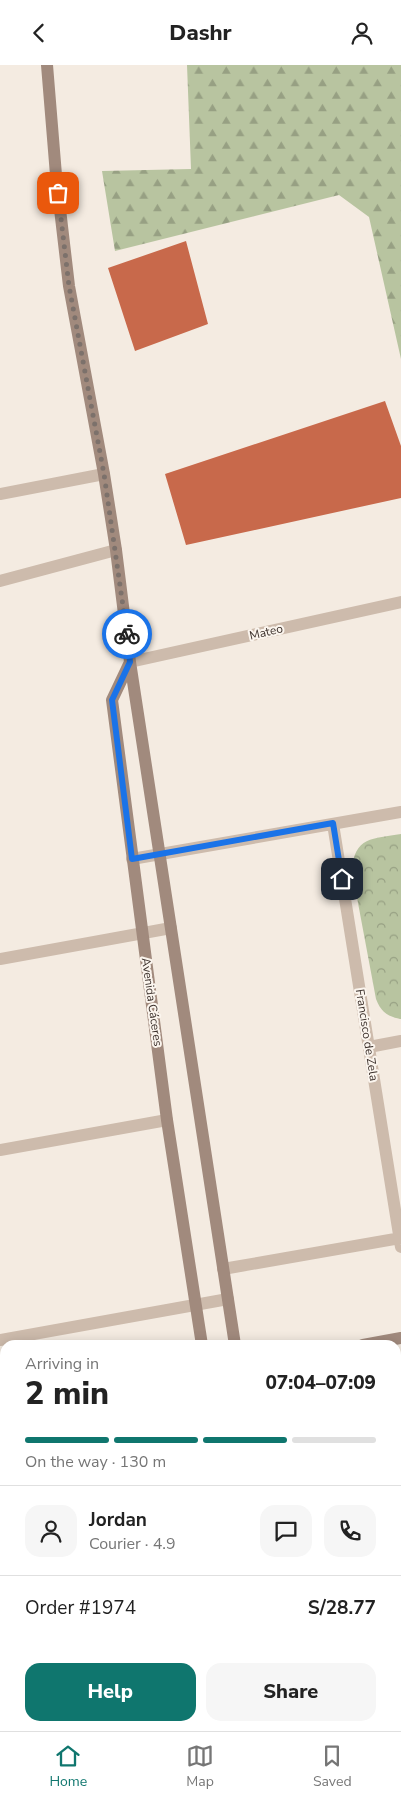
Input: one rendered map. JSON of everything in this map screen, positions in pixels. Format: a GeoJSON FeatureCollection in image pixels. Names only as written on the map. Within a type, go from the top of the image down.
{"type":"FeatureCollection","features":[{"type":"Feature","properties":{"kind":"street"},"geometry":{"type":"LineString","coordinates":[[47,65],[56,175],[69,286],[104,474],[130,662],[234,1340]]}},
{"type":"Feature","properties":{"kind":"street"},"geometry":{"type":"LineString","coordinates":[[0,493],[104,474]]}},
{"type":"Feature","properties":{"kind":"street"},"geometry":{"type":"LineString","coordinates":[[0,581],[116,551]]}},
{"type":"Feature","properties":{"kind":"street","name":"Mateo"},"geometry":{"type":"LineString","coordinates":[[130,662],[401,602]]}},
{"type":"Feature","properties":{"kind":"street","name":"Avenida Cáceres"},"geometry":{"type":"LineString","coordinates":[[130,662],[112,700],[167,1120],[201,1340]]}},
{"type":"Feature","properties":{"kind":"street"},"geometry":{"type":"LineString","coordinates":[[132,859],[401,812]]}},
{"type":"Feature","properties":{"kind":"street","name":"Francisco de Zela"},"geometry":{"type":"LineString","coordinates":[[333,823],[401,1242]]}},
{"type":"Feature","properties":{"kind":"street"},"geometry":{"type":"LineString","coordinates":[[0,959],[171,928]]}},
{"type":"Feature","properties":{"kind":"street"},"geometry":{"type":"LineString","coordinates":[[369,1047],[401,1041]]}},
{"type":"Feature","properties":{"kind":"street"},"geometry":{"type":"LineString","coordinates":[[0,1150],[167,1120]]}},
{"type":"Feature","properties":{"kind":"street"},"geometry":{"type":"LineString","coordinates":[[223,1269],[401,1242]]}},
{"type":"Feature","properties":{"kind":"street"},"geometry":{"type":"LineString","coordinates":[[0,1340],[228,1299]]}},
{"type":"Feature","properties":{"kind":"green space"},"geometry":{"type":"Polygon","coordinates":[[[187,65],[401,65],[401,359],[369,217],[339,195],[115,251],[102,171],[191,169],[187,65]]]}},
{"type":"Feature","properties":{"kind":"green space"},"geometry":{"type":"Polygon","coordinates":[[[401,834],[400,1019],[385,1013],[376,999],[352,871],[357,851],[361,845],[374,839],[401,834]]]}},
{"type":"Feature","properties":{"kind":"building"},"geometry":{"type":"Polygon","coordinates":[[[186,241],[208,324],[135,351],[108,268],[186,241]]]}},
{"type":"Feature","properties":{"kind":"building"},"geometry":{"type":"Polygon","coordinates":[[[385,401],[401,446],[401,498],[186,545],[165,474],[385,401]]]}},
{"type":"Feature","properties":{"kind":"way so far"},"geometry":{"type":"LineString","coordinates":[[58,193],[69,286],[104,474],[127,634]]}},
{"type":"Feature","properties":{"kind":"route"},"geometry":{"type":"LineString","coordinates":[[127,634],[130,662],[112,700],[132,859],[333,823],[342,879]]}}]}
